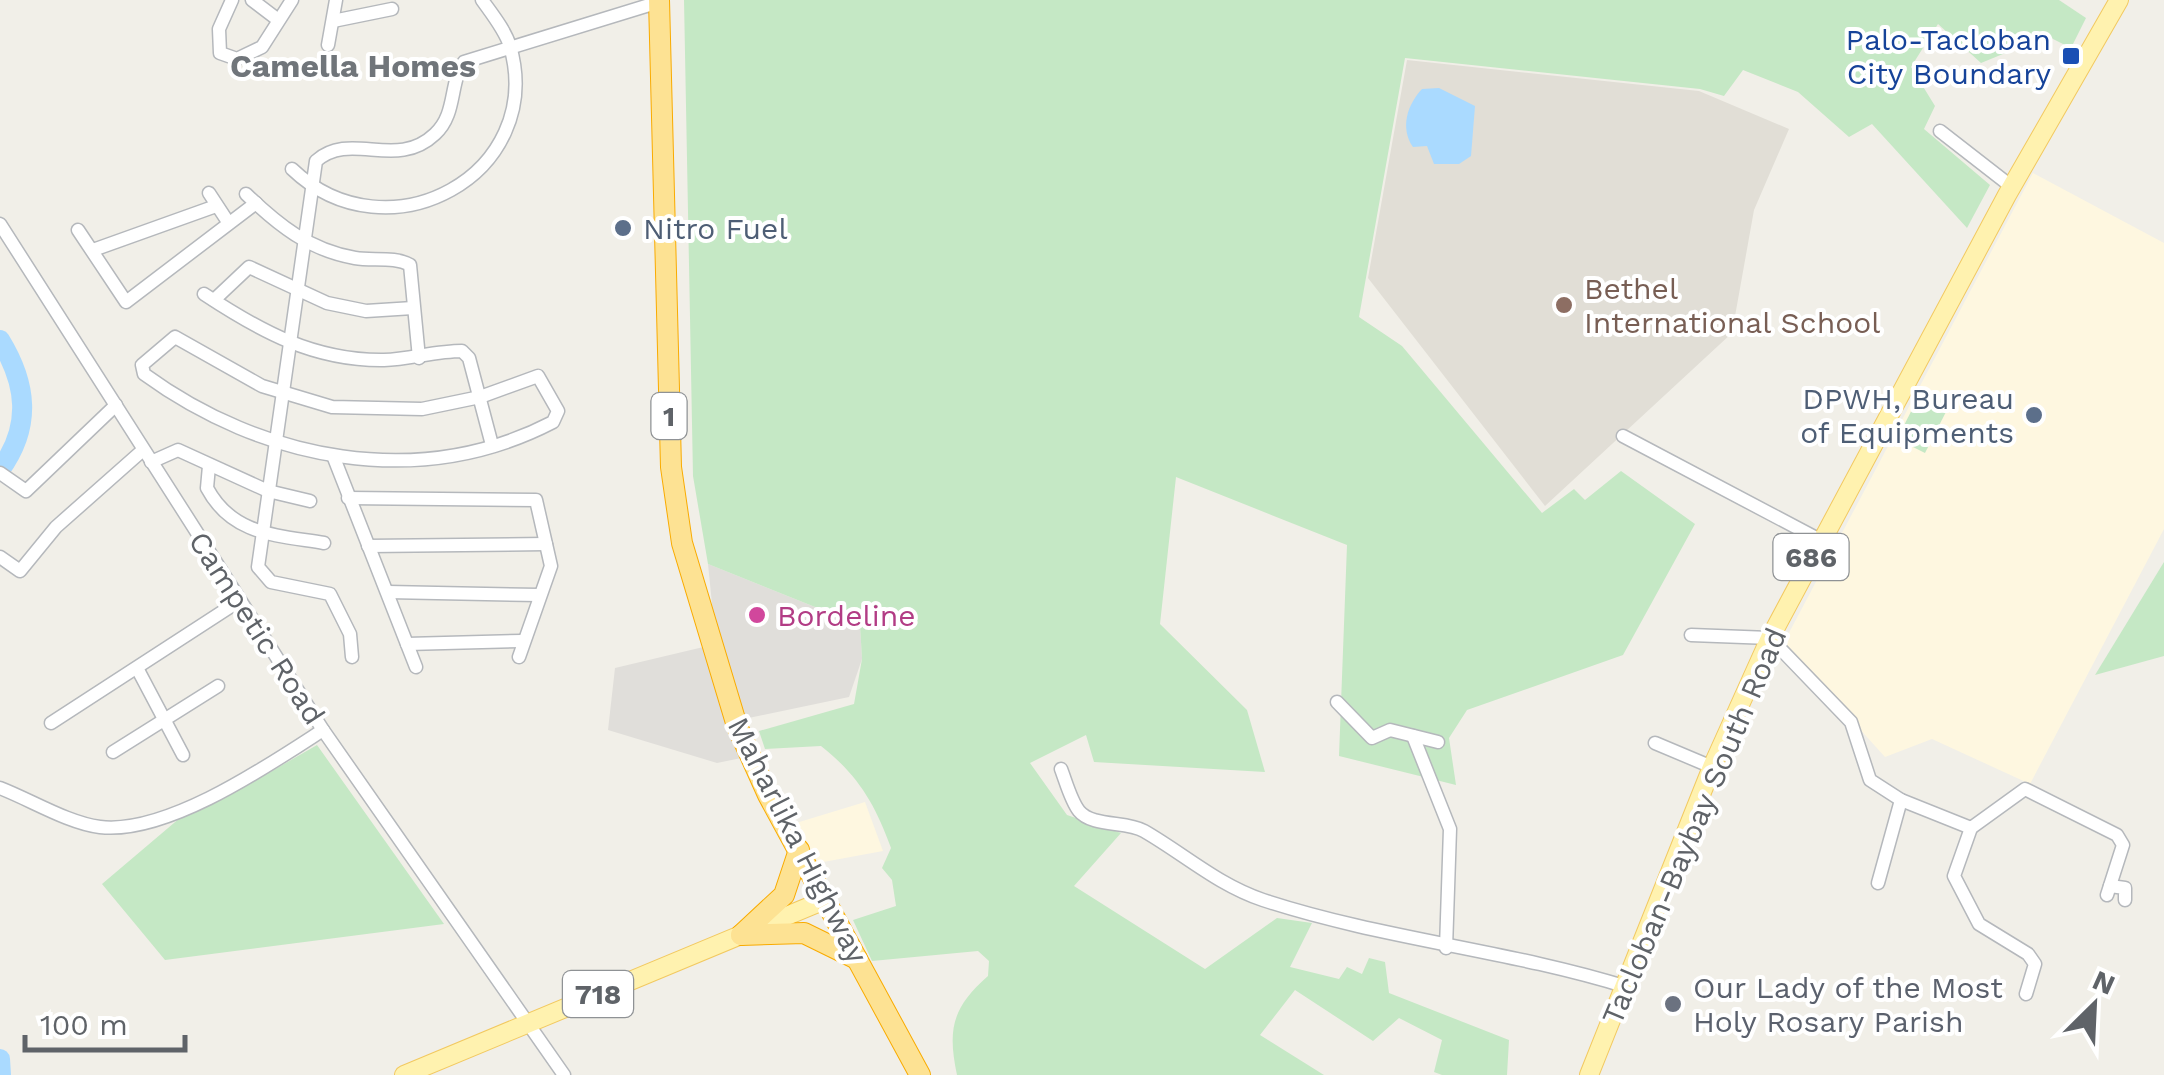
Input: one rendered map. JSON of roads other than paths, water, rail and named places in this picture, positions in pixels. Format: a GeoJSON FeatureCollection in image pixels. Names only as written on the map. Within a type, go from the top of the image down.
{"type":"FeatureCollection","features":[{"type":"Feature","properties":{"kind":"highway","name":"Maharlika Highway"},"geometry":{"type":"LineString","coordinates":[[659,1],[670,429],[682,542],[737,726],[920,1075]]}},
{"type":"Feature","properties":{"kind":"highway"},"geometry":{"type":"LineString","coordinates":[[741,936],[784,894],[799,850]]}},
{"type":"Feature","properties":{"kind":"highway"},"geometry":{"type":"LineString","coordinates":[[741,936],[804,934],[858,959]]}},
{"type":"Feature","properties":{"kind":"main road","name":"Tacloban-Baybay South Road"},"geometry":{"type":"LineString","coordinates":[[1590,1075],[1712,766],[1770,638],[2012,187],[2119,0]]}},
{"type":"Feature","properties":{"kind":"main road","name":"718"},"geometry":{"type":"LineString","coordinates":[[404,1075],[825,900]]}},
{"type":"Feature","properties":{"kind":"street"},"geometry":{"type":"LineString","coordinates":[[232,0],[216,44],[229,59],[250,55],[262,47],[292,0]]}},
{"type":"Feature","properties":{"kind":"street"},"geometry":{"type":"LineString","coordinates":[[252,0],[277,20]]}},
{"type":"Feature","properties":{"kind":"street"},"geometry":{"type":"LineString","coordinates":[[328,45],[336,0]]}},
{"type":"Feature","properties":{"kind":"street"},"geometry":{"type":"LineString","coordinates":[[292,169],[311,187],[346,204],[380,210],[410,205],[456,187],[501,141],[511,102],[510,46],[482,0]]}},
{"type":"Feature","properties":{"kind":"street"},"geometry":{"type":"LineString","coordinates":[[352,657],[350,634],[330,594],[271,582],[261,574],[262,533],[274,444],[311,187],[320,156],[346,147],[399,152],[427,140],[452,108],[461,64],[659,1]]}},
{"type":"Feature","properties":{"kind":"street"},"geometry":{"type":"LineString","coordinates":[[333,20],[392,9]]}},
{"type":"Feature","properties":{"kind":"street"},"geometry":{"type":"LineString","coordinates":[[1940,130],[2012,187]]}},
{"type":"Feature","properties":{"kind":"street"},"geometry":{"type":"LineString","coordinates":[[78,230],[122,300],[130,301],[228,222],[251,198],[304,242],[353,258],[404,261],[410,265],[419,358]]}},
{"type":"Feature","properties":{"kind":"street"},"geometry":{"type":"LineString","coordinates":[[93,250],[212,200],[228,222]]}},
{"type":"Feature","properties":{"kind":"street","name":"Campetic Road"},"geometry":{"type":"LineString","coordinates":[[0,224],[323,730],[564,1075]]}},
{"type":"Feature","properties":{"kind":"street"},"geometry":{"type":"LineString","coordinates":[[413,308],[356,309],[297,291],[248,267],[209,297],[289,345],[380,360],[462,351],[469,358],[492,445]]}},
{"type":"Feature","properties":{"kind":"street"},"geometry":{"type":"LineString","coordinates":[[175,336],[282,394],[332,406],[393,410],[480,397],[538,376],[557,404],[553,422],[492,445],[421,458],[334,458],[274,444],[172,394],[144,374],[142,365],[175,336]]}},
{"type":"Feature","properties":{"kind":"street"},"geometry":{"type":"LineString","coordinates":[[1,474],[26,490],[116,406]]}},
{"type":"Feature","properties":{"kind":"street"},"geometry":{"type":"LineString","coordinates":[[1623,436],[1820,540]]}},
{"type":"Feature","properties":{"kind":"street"},"geometry":{"type":"LineString","coordinates":[[162,442],[268,490],[310,501]]}},
{"type":"Feature","properties":{"kind":"street"},"geometry":{"type":"LineString","coordinates":[[0,558],[20,571],[56,526],[147,456],[178,450]]}},
{"type":"Feature","properties":{"kind":"street"},"geometry":{"type":"LineString","coordinates":[[334,458],[416,668]]}},
{"type":"Feature","properties":{"kind":"street"},"geometry":{"type":"LineString","coordinates":[[210,466],[206,480],[212,496],[232,520],[262,533],[324,543]]}},
{"type":"Feature","properties":{"kind":"street"},"geometry":{"type":"LineString","coordinates":[[348,498],[531,497],[540,504],[551,566],[519,658]]}},
{"type":"Feature","properties":{"kind":"street"},"geometry":{"type":"LineString","coordinates":[[368,546],[546,544]]}},
{"type":"Feature","properties":{"kind":"street"},"geometry":{"type":"LineString","coordinates":[[388,592],[539,594]]}},
{"type":"Feature","properties":{"kind":"street"},"geometry":{"type":"LineString","coordinates":[[51,723],[240,601]]}},
{"type":"Feature","properties":{"kind":"street"},"geometry":{"type":"LineString","coordinates":[[1690,634],[1770,638],[1851,722],[1870,780],[1900,800],[1971,828]]}},
{"type":"Feature","properties":{"kind":"street"},"geometry":{"type":"LineString","coordinates":[[407,644],[522,642]]}},
{"type":"Feature","properties":{"kind":"street"},"geometry":{"type":"LineString","coordinates":[[137,668],[183,755]]}},
{"type":"Feature","properties":{"kind":"street"},"geometry":{"type":"LineString","coordinates":[[113,752],[218,686]]}},
{"type":"Feature","properties":{"kind":"street"},"geometry":{"type":"LineString","coordinates":[[1337,702],[1372,738],[1390,730],[1438,742]]}},
{"type":"Feature","properties":{"kind":"street"},"geometry":{"type":"LineString","coordinates":[[0,788],[94,826],[126,825],[225,792],[323,730]]}},
{"type":"Feature","properties":{"kind":"street"},"geometry":{"type":"LineString","coordinates":[[1413,736],[1450,829],[1446,948]]}},
{"type":"Feature","properties":{"kind":"street"},"geometry":{"type":"LineString","coordinates":[[1655,744],[1712,766]]}},
{"type":"Feature","properties":{"kind":"street"},"geometry":{"type":"LineString","coordinates":[[1061,770],[1078,810],[1086,817],[1140,828],[1222,882],[1263,900],[1446,948],[1573,970],[1627,987]]}},
{"type":"Feature","properties":{"kind":"street"},"geometry":{"type":"LineString","coordinates":[[2026,994],[2034,964],[2028,954],[1979,924],[1954,876],[1971,828],[2025,789],[2120,839],[2122,850],[2108,890],[2125,888],[2125,900]]}},
{"type":"Feature","properties":{"kind":"street"},"geometry":{"type":"LineString","coordinates":[[1878,884],[1900,800]]}},
{"type":"Feature","properties":{"kind":"water"},"geometry":{"type":"Polygon","coordinates":[[[1439,88],[1475,106],[1471,156],[1459,164],[1434,164],[1427,146],[1413,147],[1409,140],[1407,117],[1417,95],[1422,89],[1439,88]]]}},
{"type":"Feature","properties":{"kind":"waterway"},"geometry":{"type":"LineString","coordinates":[[0,340],[16,373],[22,405],[17,437],[0,470]]}},
{"type":"Feature","properties":{"kind":"waterway"},"geometry":{"type":"LineString","coordinates":[[0,1059],[1,1075]]}},
{"type":"Feature","properties":{"kind":"place","name":"Palo-Tacloban City Boundary"},"geometry":{"type":"Point","coordinates":[2071,56]}},
{"type":"Feature","properties":{"kind":"place","name":"Nitro Fuel"},"geometry":{"type":"Point","coordinates":[623,228]}},
{"type":"Feature","properties":{"kind":"place","name":"Bethel International School"},"geometry":{"type":"Point","coordinates":[1564,305]}},
{"type":"Feature","properties":{"kind":"place","name":"DPWH, Bureau of Equipments"},"geometry":{"type":"Point","coordinates":[2034,415]}},
{"type":"Feature","properties":{"kind":"place","name":"Bordeline"},"geometry":{"type":"Point","coordinates":[757,615]}},
{"type":"Feature","properties":{"kind":"place","name":"Our Lady of the Most Holy Rosary Parish"},"geometry":{"type":"Point","coordinates":[1673,1004]}},
{"type":"Feature","properties":{"kind":"district","name":"Camella Homes"},"geometry":{"type":"Point","coordinates":[353,66]}}]}
